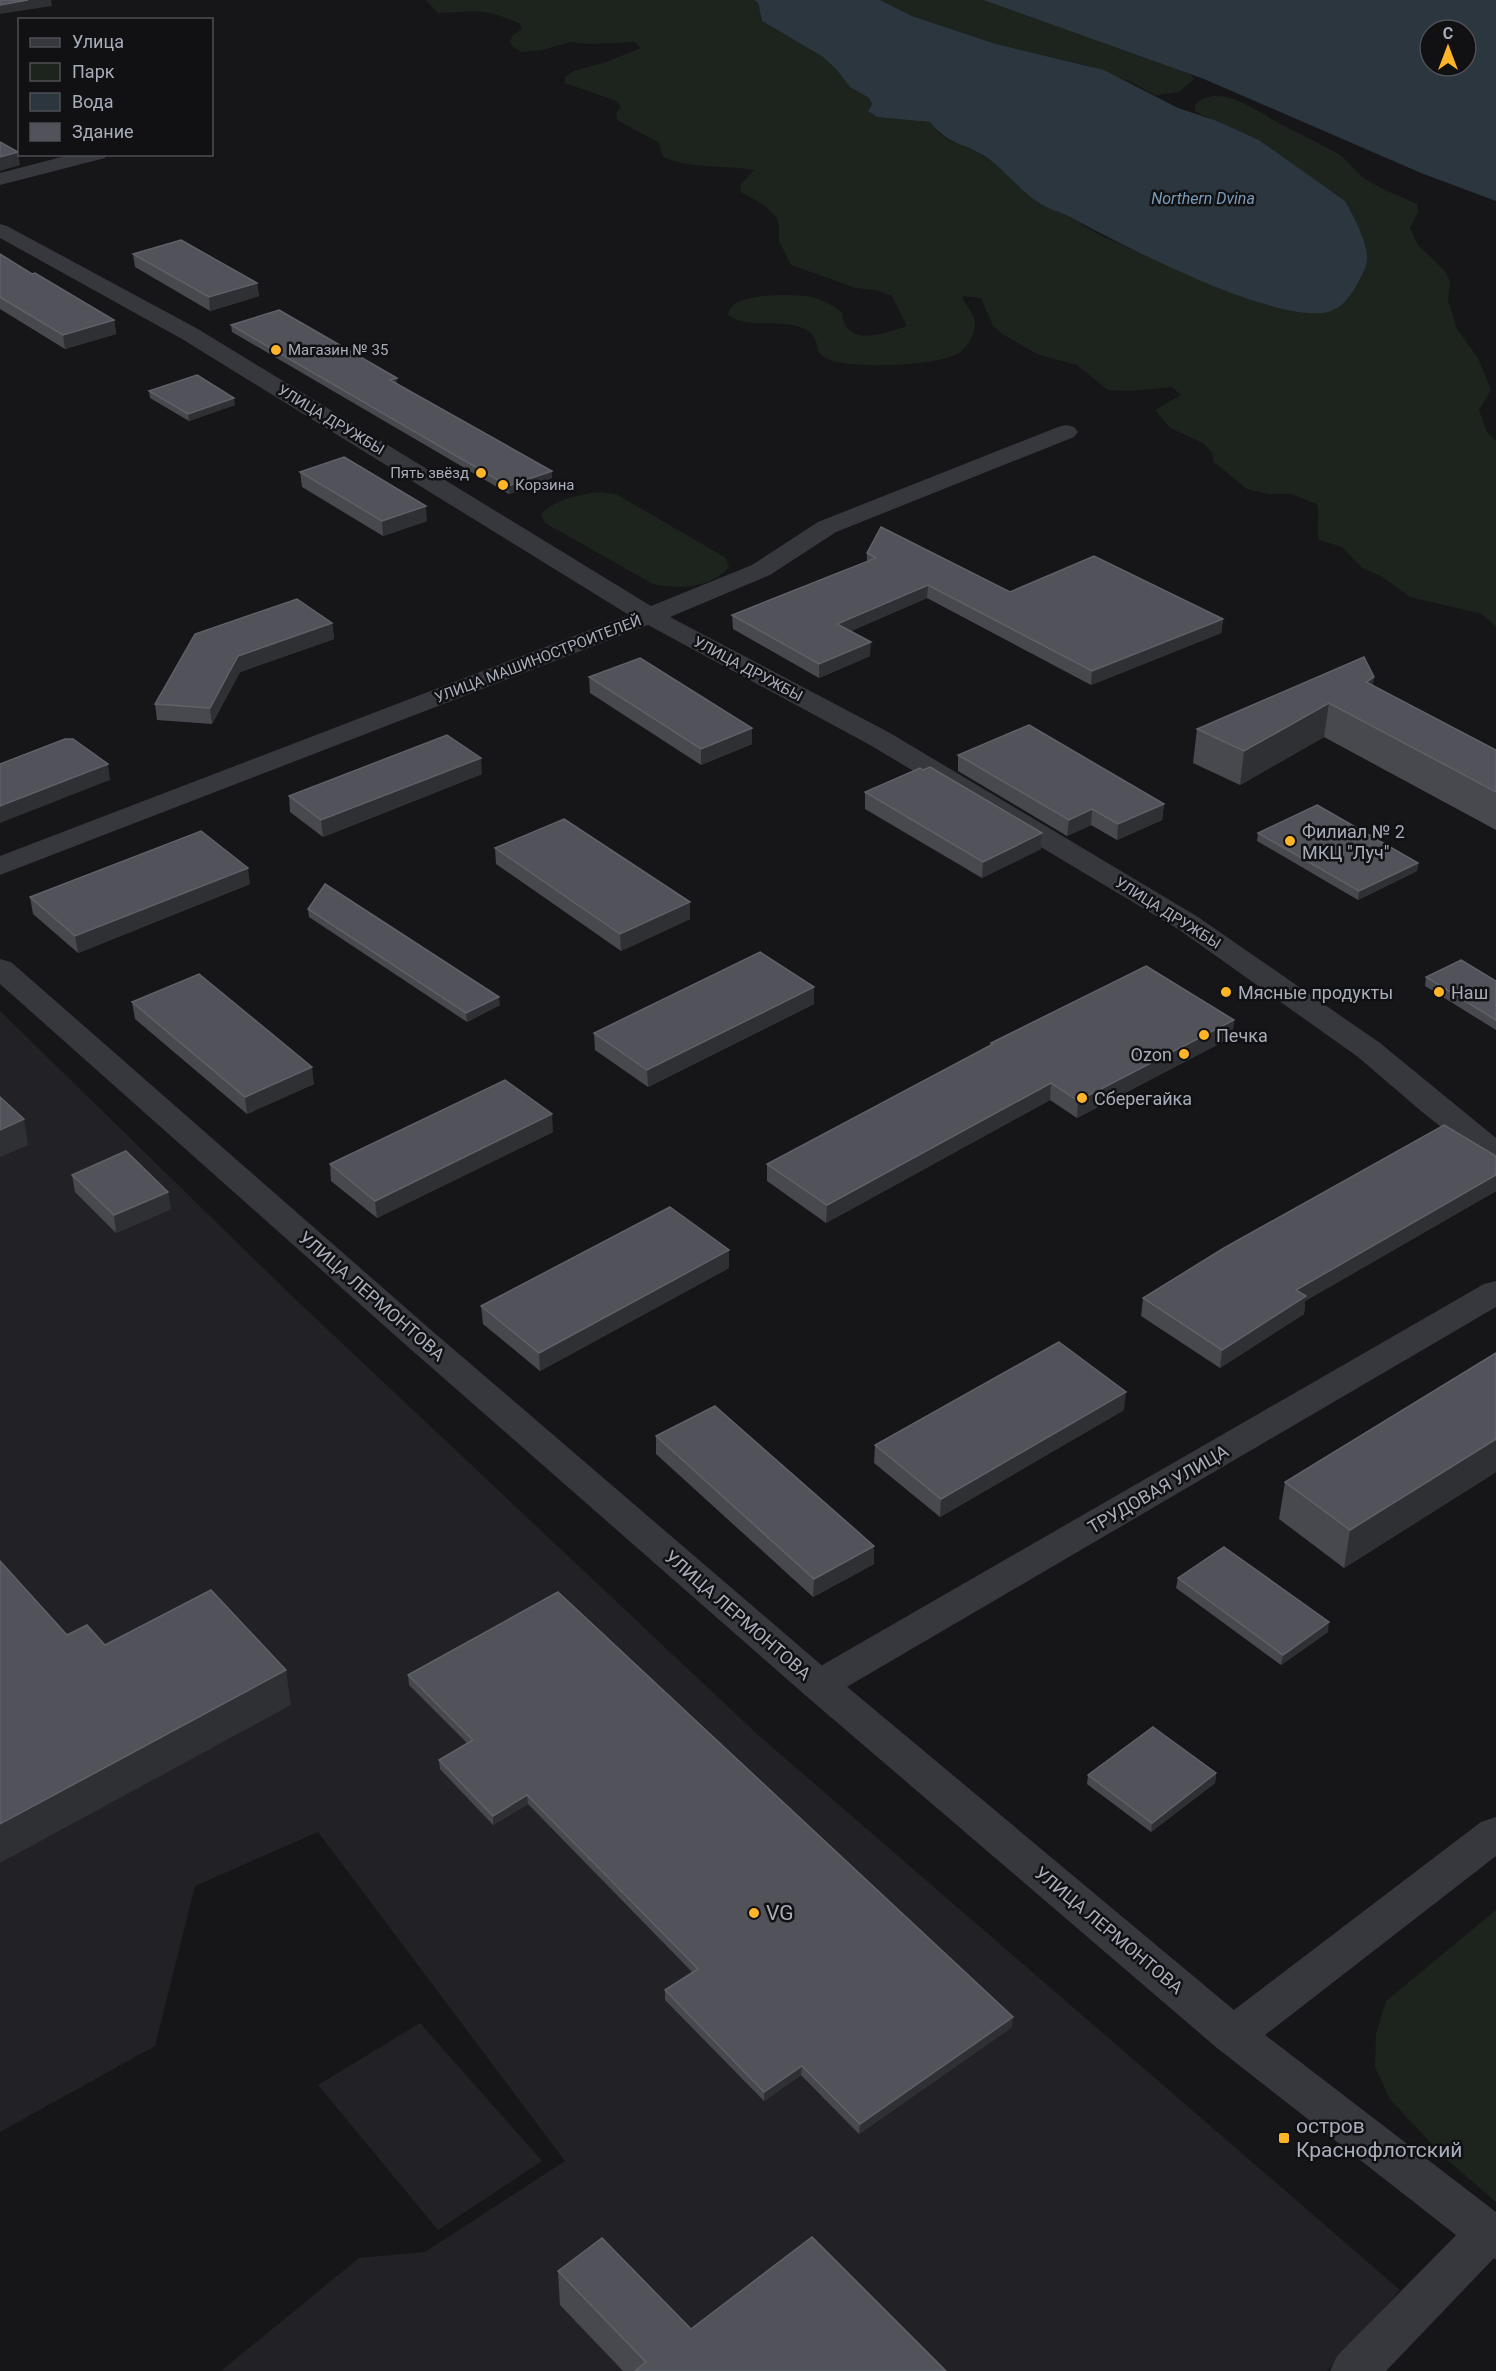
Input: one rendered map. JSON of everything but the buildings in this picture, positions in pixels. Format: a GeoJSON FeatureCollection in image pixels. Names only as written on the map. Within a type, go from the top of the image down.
{"type":"FeatureCollection","features":[{"type":"Feature","properties":{"kind":"street"},"geometry":{"type":"LineString","coordinates":[[0,179],[90,156]]}},
{"type":"Feature","properties":{"kind":"street","name":"УЛИЦА ДРУЖБЫ"},"geometry":{"type":"LineString","coordinates":[[0,230],[190,334],[649,616],[880,739],[1188,923],[1370,1050],[1432,1104],[1489,1139]]}},
{"type":"Feature","properties":{"kind":"street","name":"УЛИЦА МАШИНОСТРОИТЕЛЕЙ"},"geometry":{"type":"LineString","coordinates":[[0,866],[649,616],[760,570],[827,527],[1066,432]]}},
{"type":"Feature","properties":{"kind":"street","name":"УЛИЦА ЛЕРМОНТОВА"},"geometry":{"type":"LineString","coordinates":[[0,968],[419,1338],[819,1685],[1233,2035],[1492,2236]]}},
{"type":"Feature","properties":{"kind":"street","name":"ТРУДОВАЯ УЛИЦА"},"geometry":{"type":"LineString","coordinates":[[819,1685],[1496,1292]]}},
{"type":"Feature","properties":{"kind":"street"},"geometry":{"type":"LineString","coordinates":[[1233,2035],[1404,1906],[1496,1833]]}},
{"type":"Feature","properties":{"kind":"street"},"geometry":{"type":"LineString","coordinates":[[1354,2371],[1492,2236]]}},
{"type":"Feature","properties":{"kind":"shaded area"},"geometry":{"type":"Polygon","coordinates":[[[0,1011],[293,1297],[757,1734],[1400,2290],[1327,2371],[221,2371],[359,2258],[425,2252],[565,2161],[318,1832],[195,1886],[155,2046],[0,2132],[0,1011]]]}},
{"type":"Feature","properties":{"kind":"shaded area"},"geometry":{"type":"Polygon","coordinates":[[[420,2023],[542,2161],[438,2230],[318,2085],[420,2023]]]}},
{"type":"Feature","properties":{"kind":"green space"},"geometry":{"type":"Polygon","coordinates":[[[426,0],[754,0],[758,3],[762,21],[823,57],[850,87],[869,98],[872,104],[868,111],[877,116],[930,122],[941,135],[950,141],[976,151],[995,164],[1041,204],[1068,216],[1100,235],[1203,281],[1268,305],[1307,312],[1355,289],[1364,272],[1351,211],[1344,201],[1259,140],[1202,115],[1195,111],[1195,105],[1205,98],[1217,96],[1241,102],[1340,155],[1367,180],[1417,204],[1418,212],[1410,228],[1418,245],[1446,272],[1450,282],[1448,300],[1457,329],[1478,358],[1491,390],[1479,410],[1487,432],[1496,441],[1496,627],[1482,614],[1410,597],[1381,576],[1362,568],[1342,547],[1319,540],[1317,504],[1291,494],[1268,494],[1247,489],[1214,462],[1212,452],[1203,443],[1170,428],[1155,410],[1181,395],[1172,387],[1130,391],[1108,390],[1077,365],[1039,355],[1002,334],[993,326],[981,298],[962,296],[974,318],[975,329],[962,351],[934,361],[896,365],[857,365],[830,360],[818,352],[815,340],[809,332],[799,327],[788,324],[750,323],[728,315],[732,306],[747,299],[794,295],[812,297],[835,307],[842,312],[845,324],[850,331],[858,335],[878,334],[907,326],[892,296],[876,290],[856,288],[791,265],[779,241],[777,218],[764,205],[741,192],[740,185],[754,170],[696,165],[663,157],[659,143],[617,120],[616,113],[621,107],[616,101],[565,83],[565,77],[574,71],[606,62],[641,48],[635,42],[589,44],[571,42],[542,50],[521,52],[513,47],[510,41],[513,35],[522,29],[520,24],[488,13],[438,13],[426,0]]]}},
{"type":"Feature","properties":{"kind":"green space"},"geometry":{"type":"Polygon","coordinates":[[[880,0],[983,0],[1190,74],[1194,79],[1179,92],[1155,95],[1131,82],[1085,65],[996,44],[912,16],[880,0]]]}},
{"type":"Feature","properties":{"kind":"green space"},"geometry":{"type":"Polygon","coordinates":[[[598,492],[616,494],[726,558],[729,567],[713,579],[694,586],[673,587],[653,584],[545,523],[541,514],[553,505],[575,496],[598,492]]]}},
{"type":"Feature","properties":{"kind":"green space"},"geometry":{"type":"Polygon","coordinates":[[[1496,1910],[1496,2202],[1445,2158],[1390,2099],[1375,2067],[1376,2034],[1386,2001],[1496,1910]]]}},
{"type":"Feature","properties":{"kind":"water","name":"Northern Dvina"},"geometry":{"type":"Polygon","coordinates":[[[754,0],[880,0],[912,16],[996,44],[1104,70],[1178,108],[1217,121],[1259,140],[1345,201],[1359,228],[1366,249],[1367,262],[1364,272],[1346,300],[1338,308],[1328,312],[1303,313],[1272,306],[1198,280],[1067,215],[1044,206],[1027,194],[986,157],[950,140],[930,122],[877,117],[868,111],[872,104],[869,98],[850,87],[823,57],[762,21],[758,3],[754,0]]]}},
{"type":"Feature","properties":{"kind":"water"},"geometry":{"type":"Polygon","coordinates":[[[983,0],[1496,0],[1496,201],[1421,173],[1204,79],[983,0]]]}},
{"type":"Feature","properties":{"kind":"place","name":"Магазин № 35"},"geometry":{"type":"Point","coordinates":[276,350]}},
{"type":"Feature","properties":{"kind":"place","name":"Пять звёзд"},"geometry":{"type":"Point","coordinates":[481,473]}},
{"type":"Feature","properties":{"kind":"place","name":"Корзина"},"geometry":{"type":"Point","coordinates":[503,485]}},
{"type":"Feature","properties":{"kind":"place","name":"Филиал № 2 МКЦ \"Луч\""},"geometry":{"type":"Point","coordinates":[1290,841]}},
{"type":"Feature","properties":{"kind":"place","name":"Мясные продукты"},"geometry":{"type":"Point","coordinates":[1226,992]}},
{"type":"Feature","properties":{"kind":"place","name":"Наш"},"geometry":{"type":"Point","coordinates":[1439,992]}},
{"type":"Feature","properties":{"kind":"place","name":"Печка"},"geometry":{"type":"Point","coordinates":[1204,1035]}},
{"type":"Feature","properties":{"kind":"place","name":"Ozon"},"geometry":{"type":"Point","coordinates":[1184,1054]}},
{"type":"Feature","properties":{"kind":"place","name":"Сберегайка"},"geometry":{"type":"Point","coordinates":[1082,1098]}},
{"type":"Feature","properties":{"kind":"place","name":"VG"},"geometry":{"type":"Point","coordinates":[754,1913]}},
{"type":"Feature","properties":{"kind":"place","name":"остров Краснофлотский"},"geometry":{"type":"Point","coordinates":[1284,2138]}}]}
